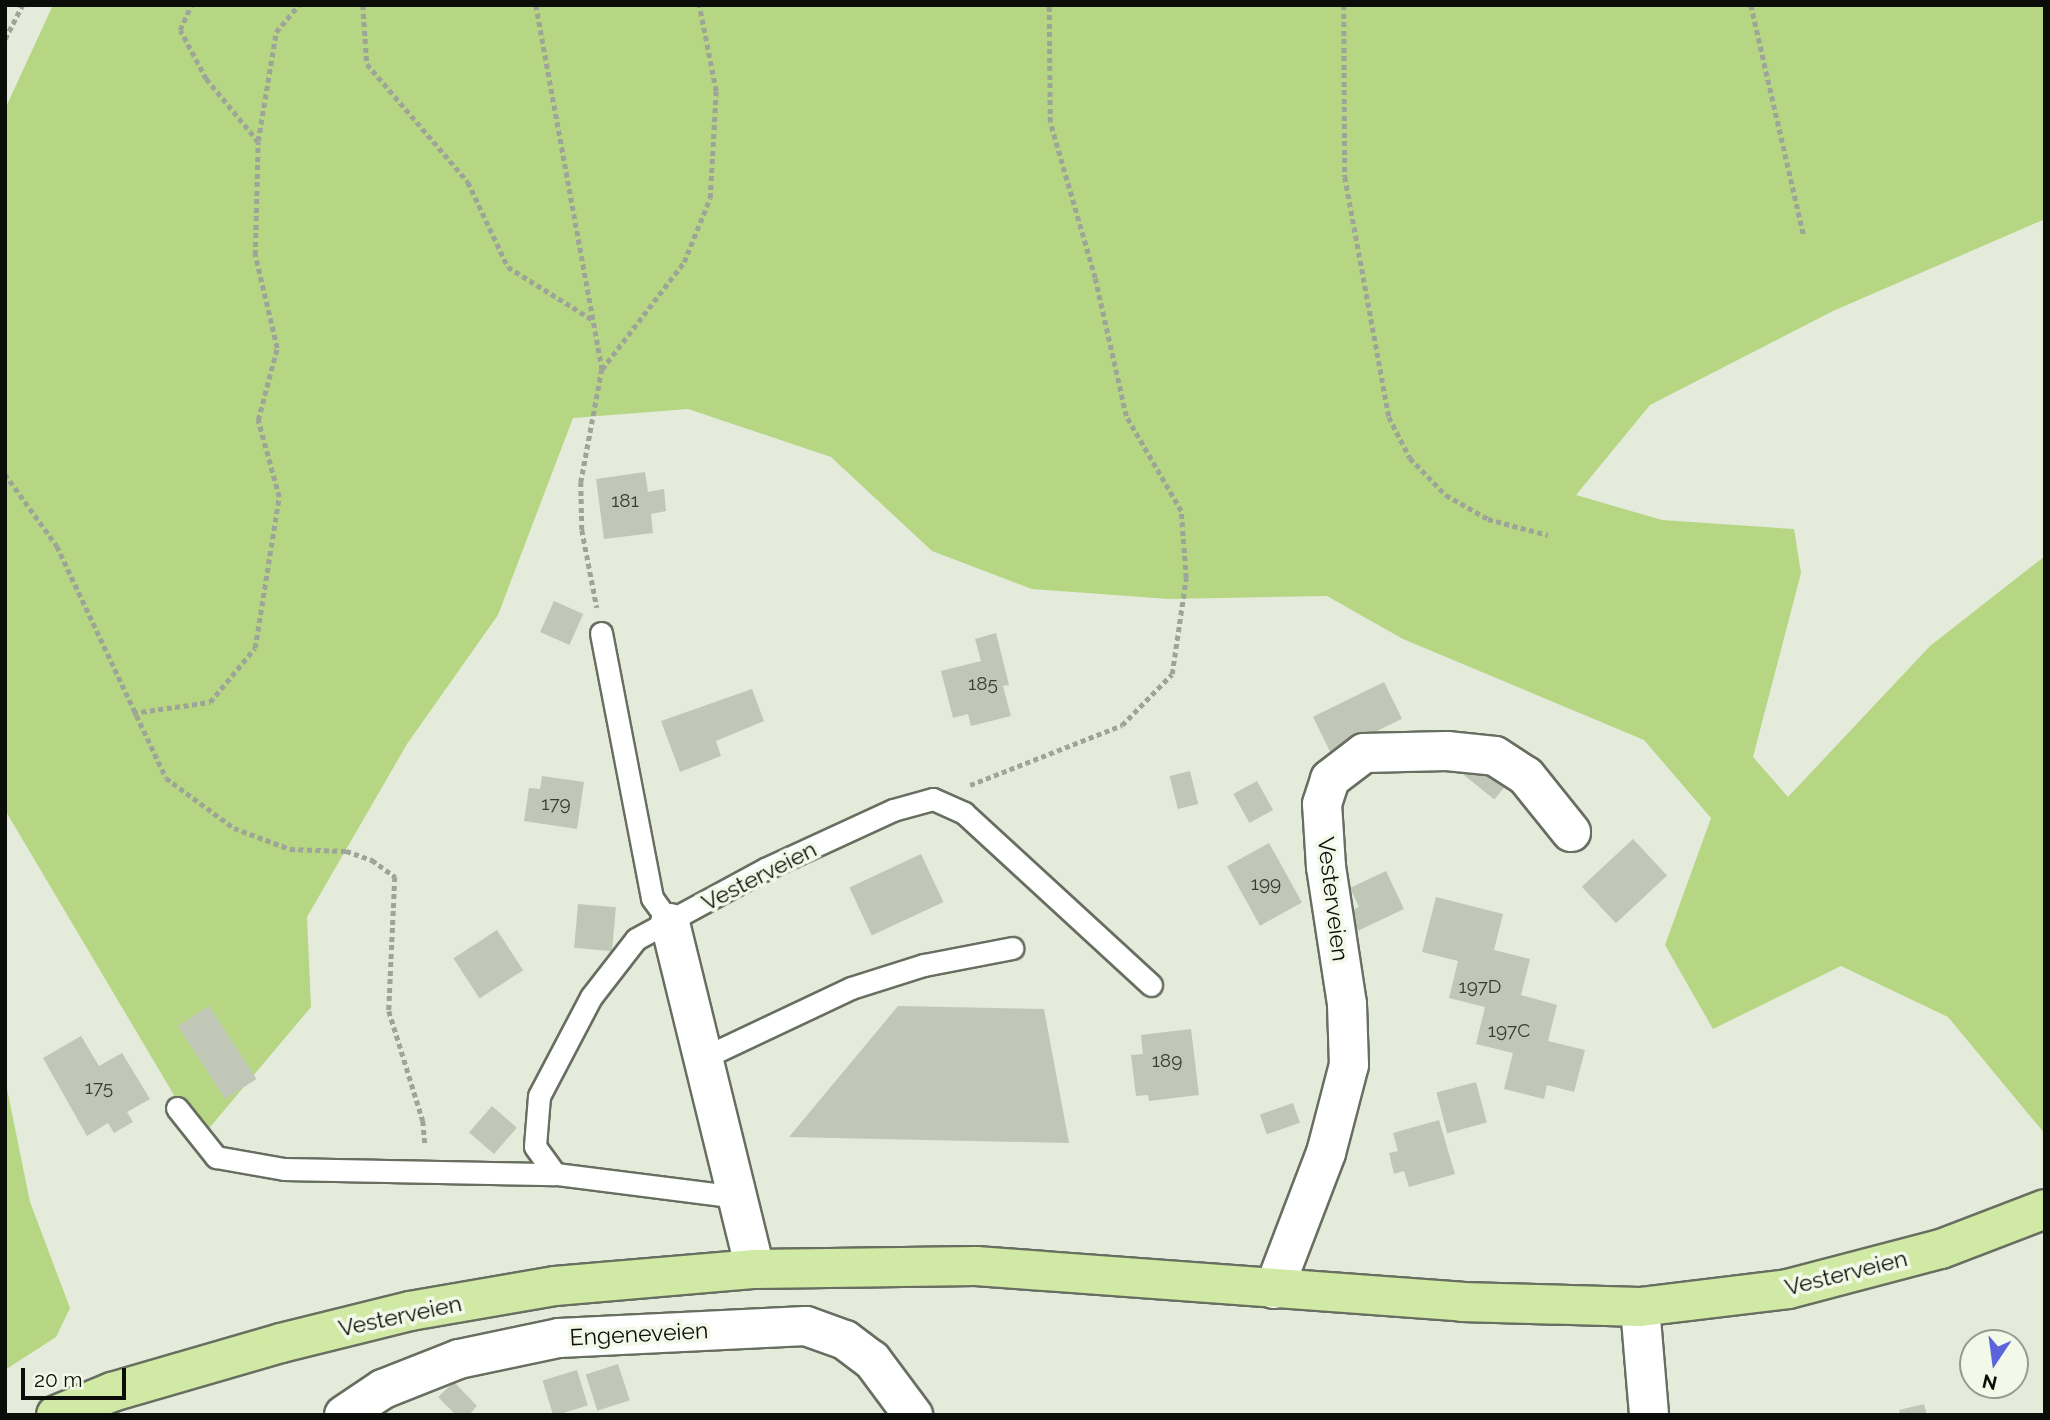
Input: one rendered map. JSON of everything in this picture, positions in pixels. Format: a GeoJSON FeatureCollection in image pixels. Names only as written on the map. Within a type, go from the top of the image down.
{"type":"FeatureCollection","features":[{"type":"Feature","properties":{"kind":"main road","name":"Vesterveien"},"geometry":{"type":"LineString","coordinates":[[56,1415],[125,1388],[410,1311],[555,1286],[755,1269],[976,1266],[1462,1302],[1640,1307],[1788,1289],[1941,1249],[2045,1209]]}},
{"type":"Feature","properties":{"kind":"street","name":"Vesterveien"},"geometry":{"type":"LineString","coordinates":[[1275,1289],[1326,1153],[1349,1065],[1347,1004],[1326,867],[1322,804],[1330,779],[1364,753],[1447,751],[1494,756],[1526,776],[1571,832]]}},
{"type":"Feature","properties":{"kind":"street"},"geometry":{"type":"LineString","coordinates":[[670,923],[755,1269]]}},
{"type":"Feature","properties":{"kind":"street"},"geometry":{"type":"LineString","coordinates":[[1640,1307],[1649,1415]]}},
{"type":"Feature","properties":{"kind":"street","name":"Engeneveien"},"geometry":{"type":"LineString","coordinates":[[344,1415],[383,1389],[459,1359],[559,1338],[806,1326],[845,1340],[872,1360],[913,1415]]}},
{"type":"Feature","properties":{"kind":"lane"},"geometry":{"type":"LineString","coordinates":[[601,632],[653,898],[670,923]]}},
{"type":"Feature","properties":{"kind":"lane","name":"Vesterveien"},"geometry":{"type":"LineString","coordinates":[[555,1174],[535,1146],[539,1097],[598,988],[636,939],[670,923],[765,869],[893,810],[933,799]]}},
{"type":"Feature","properties":{"kind":"lane"},"geometry":{"type":"LineString","coordinates":[[933,799],[964,813],[1151,985]]}},
{"type":"Feature","properties":{"kind":"lane"},"geometry":{"type":"LineString","coordinates":[[705,1057],[850,988],[924,965],[1012,948]]}},
{"type":"Feature","properties":{"kind":"lane"},"geometry":{"type":"LineString","coordinates":[[177,1108],[216,1157],[284,1169],[427,1174],[555,1174],[738,1196]]}},
{"type":"Feature","properties":{"kind":"path"},"geometry":{"type":"LineString","coordinates":[[5,39],[22,5]]}},
{"type":"Feature","properties":{"kind":"path"},"geometry":{"type":"LineString","coordinates":[[191,5],[180,30],[206,79],[258,142]]}},
{"type":"Feature","properties":{"kind":"path"},"geometry":{"type":"LineString","coordinates":[[134,713],[209,702],[255,648],[279,497],[258,420],[277,348],[256,255],[258,142],[276,32],[299,5]]}},
{"type":"Feature","properties":{"kind":"path"},"geometry":{"type":"LineString","coordinates":[[363,5],[368,64],[468,182],[508,267],[593,320]]}},
{"type":"Feature","properties":{"kind":"path"},"geometry":{"type":"LineString","coordinates":[[536,5],[602,369],[582,482],[582,530],[601,632]]}},
{"type":"Feature","properties":{"kind":"path"},"geometry":{"type":"LineString","coordinates":[[602,369],[684,262],[710,198],[716,91],[699,5]]}},
{"type":"Feature","properties":{"kind":"path"},"geometry":{"type":"LineString","coordinates":[[933,799],[1122,725],[1172,674],[1186,578],[1181,512],[1126,416],[1095,278],[1050,122],[1049,5]]}},
{"type":"Feature","properties":{"kind":"path"},"geometry":{"type":"LineString","coordinates":[[1343,5],[1345,177],[1390,417],[1410,458],[1446,495],[1488,519],[1548,535]]}},
{"type":"Feature","properties":{"kind":"path"},"geometry":{"type":"LineString","coordinates":[[1751,5],[1804,236]]}},
{"type":"Feature","properties":{"kind":"path"},"geometry":{"type":"LineString","coordinates":[[5,474],[57,546],[166,778],[234,828],[290,849],[346,851],[372,860],[395,877],[389,1011],[423,1121],[427,1174]]}},
{"type":"Feature","properties":{"kind":"green space"},"geometry":{"type":"Polygon","coordinates":[[[53,5],[2045,5],[2045,219],[1833,311],[1650,405],[1576,495],[1662,520],[1794,529],[1801,573],[1753,757],[1788,797],[1930,646],[2045,556],[2045,1134],[1948,1017],[1841,966],[1713,1029],[1665,945],[1711,818],[1644,740],[1403,639],[1327,596],[1169,599],[1032,589],[932,551],[831,457],[688,409],[573,418],[498,615],[407,744],[307,917],[311,1007],[200,1139],[5,810],[5,109],[53,5]]]}},
{"type":"Feature","properties":{"kind":"green space"},"geometry":{"type":"Polygon","coordinates":[[[5,1079],[30,1202],[70,1308],[56,1337],[5,1370],[5,1079]]]}},
{"type":"Feature","properties":{"kind":"building"},"geometry":{"type":"Polygon","coordinates":[[[645,472],[648,492],[664,489],[666,511],[651,514],[653,533],[604,539],[596,479],[645,472]]]}},
{"type":"Feature","properties":{"kind":"building"},"geometry":{"type":"Polygon","coordinates":[[[554,601],[583,614],[569,645],[540,632],[554,601]]]}},
{"type":"Feature","properties":{"kind":"building"},"geometry":{"type":"Polygon","coordinates":[[[996,633],[1009,685],[1003,686],[1011,716],[971,726],[968,714],[953,718],[941,671],[981,661],[975,639],[996,633]]]}},
{"type":"Feature","properties":{"kind":"building"},"geometry":{"type":"Polygon","coordinates":[[[1384,682],[1402,719],[1331,753],[1313,717],[1384,682]]]}},
{"type":"Feature","properties":{"kind":"building"},"geometry":{"type":"Polygon","coordinates":[[[752,689],[764,721],[716,741],[721,756],[680,772],[661,721],[752,689]]]}},
{"type":"Feature","properties":{"kind":"building"},"geometry":{"type":"Polygon","coordinates":[[[1479,755],[1510,780],[1494,800],[1463,774],[1479,755]]]}},
{"type":"Feature","properties":{"kind":"building"},"geometry":{"type":"Polygon","coordinates":[[[1190,771],[1198,804],[1178,809],[1170,776],[1190,771]]]}},
{"type":"Feature","properties":{"kind":"building"},"geometry":{"type":"Polygon","coordinates":[[[542,776],[584,782],[577,829],[524,821],[529,788],[540,789],[542,776]]]}},
{"type":"Feature","properties":{"kind":"building"},"geometry":{"type":"Polygon","coordinates":[[[1257,781],[1273,810],[1249,823],[1233,794],[1257,781]]]}},
{"type":"Feature","properties":{"kind":"building"},"geometry":{"type":"Polygon","coordinates":[[[1633,839],[1667,876],[1616,923],[1582,887],[1633,839]]]}},
{"type":"Feature","properties":{"kind":"building"},"geometry":{"type":"Polygon","coordinates":[[[1269,843],[1302,902],[1260,926],[1227,866],[1269,843]]]}},
{"type":"Feature","properties":{"kind":"building"},"geometry":{"type":"Polygon","coordinates":[[[921,854],[943,902],[872,935],[849,887],[921,854]]]}},
{"type":"Feature","properties":{"kind":"building"},"geometry":{"type":"Polygon","coordinates":[[[1386,871],[1404,909],[1347,936],[1338,916],[1359,907],[1350,888],[1386,871]]]}},
{"type":"Feature","properties":{"kind":"building"},"geometry":{"type":"Polygon","coordinates":[[[1436,897],[1503,914],[1494,950],[1530,959],[1521,995],[1557,1005],[1548,1041],[1585,1050],[1574,1092],[1547,1085],[1544,1099],[1504,1089],[1513,1053],[1476,1044],[1485,1007],[1449,998],[1458,961],[1422,952],[1436,897]]]}},
{"type":"Feature","properties":{"kind":"building"},"geometry":{"type":"Polygon","coordinates":[[[578,904],[616,907],[612,951],[574,948],[578,904]]]}},
{"type":"Feature","properties":{"kind":"building"},"geometry":{"type":"Polygon","coordinates":[[[497,930],[523,970],[480,999],[453,958],[497,930]]]}},
{"type":"Feature","properties":{"kind":"building"},"geometry":{"type":"Polygon","coordinates":[[[209,1006],[256,1079],[225,1099],[178,1026],[209,1006]]]}},
{"type":"Feature","properties":{"kind":"building"},"geometry":{"type":"Polygon","coordinates":[[[898,1006],[1044,1009],[1069,1143],[789,1137],[898,1006]]]}},
{"type":"Feature","properties":{"kind":"building"},"geometry":{"type":"Polygon","coordinates":[[[1191,1029],[1199,1095],[1149,1101],[1148,1095],[1136,1096],[1131,1055],[1143,1054],[1141,1035],[1191,1029]]]}},
{"type":"Feature","properties":{"kind":"building"},"geometry":{"type":"Polygon","coordinates":[[[81,1036],[99,1066],[122,1053],[150,1099],[127,1112],[133,1122],[114,1133],[108,1123],[87,1136],[43,1058],[81,1036]]]}},
{"type":"Feature","properties":{"kind":"building"},"geometry":{"type":"Polygon","coordinates":[[[1476,1082],[1487,1123],[1447,1133],[1436,1093],[1476,1082]]]}},
{"type":"Feature","properties":{"kind":"building"},"geometry":{"type":"Polygon","coordinates":[[[1293,1103],[1300,1123],[1267,1134],[1260,1114],[1293,1103]]]}},
{"type":"Feature","properties":{"kind":"building"},"geometry":{"type":"Polygon","coordinates":[[[492,1106],[517,1128],[494,1154],[469,1132],[492,1106]]]}},
{"type":"Feature","properties":{"kind":"building"},"geometry":{"type":"Polygon","coordinates":[[[1439,1120],[1455,1174],[1409,1187],[1404,1171],[1394,1174],[1389,1153],[1398,1151],[1393,1133],[1439,1120]]]}},
{"type":"Feature","properties":{"kind":"building"},"geometry":{"type":"Polygon","coordinates":[[[618,1364],[630,1400],[597,1411],[586,1375],[618,1364]]]}},
{"type":"Feature","properties":{"kind":"building"},"geometry":{"type":"Polygon","coordinates":[[[577,1370],[588,1405],[553,1415],[543,1381],[577,1370]]]}},
{"type":"Feature","properties":{"kind":"building"},"geometry":{"type":"Polygon","coordinates":[[[454,1382],[477,1406],[469,1415],[456,1415],[438,1397],[454,1382]]]}},
{"type":"Feature","properties":{"kind":"building"},"geometry":{"type":"Polygon","coordinates":[[[1924,1404],[1927,1415],[1900,1415],[1899,1410],[1924,1404]]]}}]}
